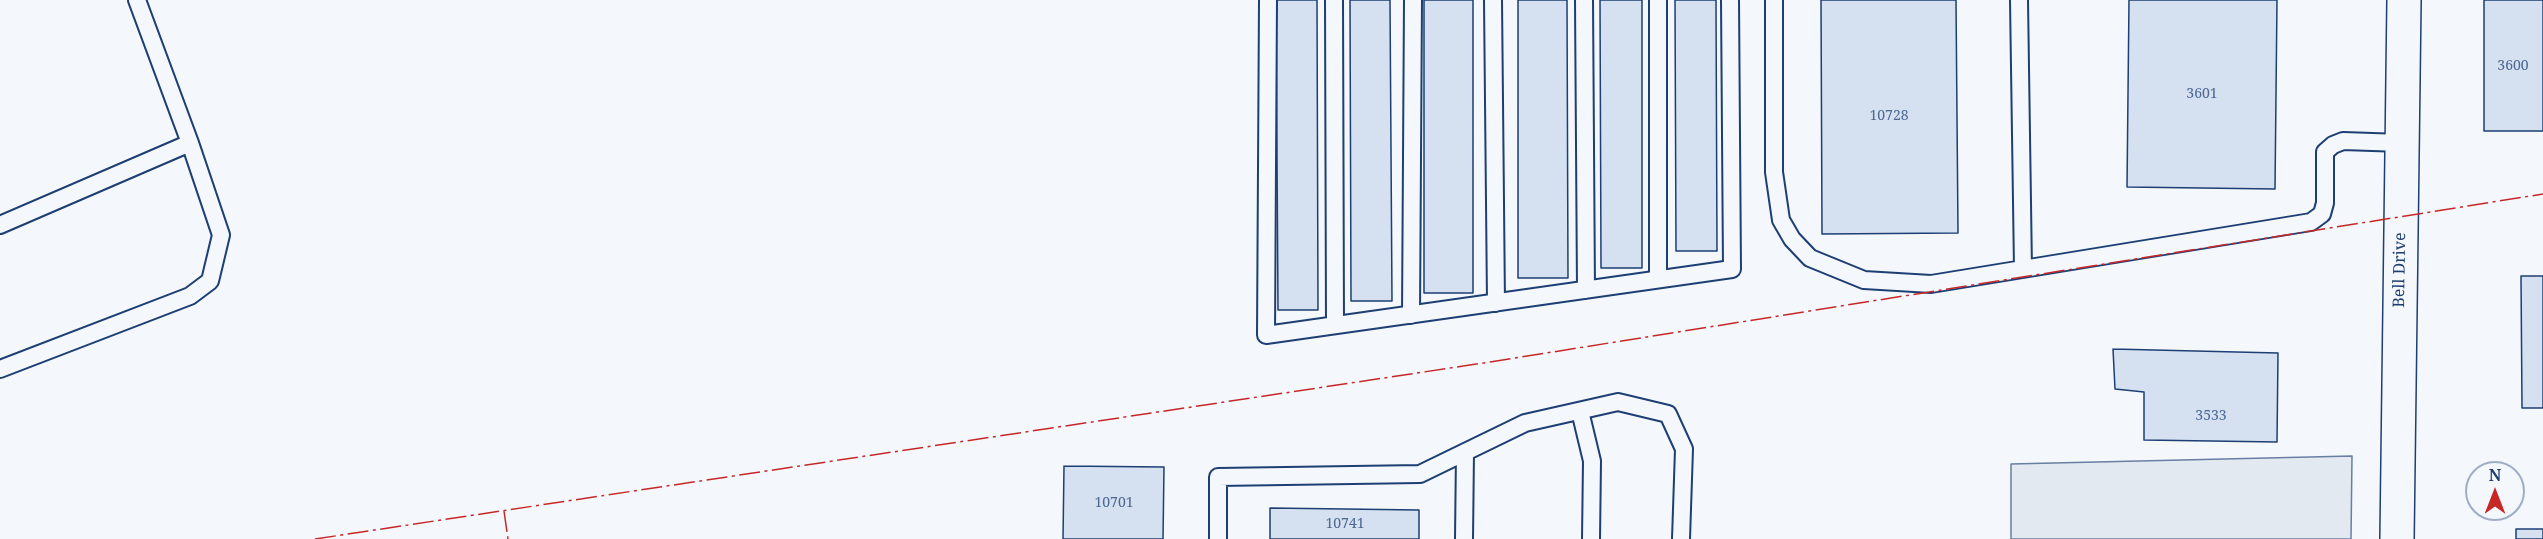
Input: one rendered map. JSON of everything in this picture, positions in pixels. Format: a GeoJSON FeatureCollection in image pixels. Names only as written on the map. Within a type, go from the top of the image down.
{"type":"FeatureCollection","features":[{"type":"Feature","properties":{"kind":"street","name":"Bell Drive"},"geometry":{"type":"LineString","coordinates":[[2397,539],[2404,0]]}},
{"type":"Feature","properties":{"kind":"lane"},"geometry":{"type":"LineString","coordinates":[[0,369],[190,296],[210,281],[221,235],[137,0]]}},
{"type":"Feature","properties":{"kind":"lane"},"geometry":{"type":"LineString","coordinates":[[1268,0],[1266,335],[1732,269],[1731,0]]}},
{"type":"Feature","properties":{"kind":"lane"},"geometry":{"type":"LineString","coordinates":[[1334,0],[1335,325]]}},
{"type":"Feature","properties":{"kind":"lane"},"geometry":{"type":"LineString","coordinates":[[1411,315],[1413,0]]}},
{"type":"Feature","properties":{"kind":"lane"},"geometry":{"type":"LineString","coordinates":[[1493,0],[1496,303]]}},
{"type":"Feature","properties":{"kind":"lane"},"geometry":{"type":"LineString","coordinates":[[1584,0],[1586,290]]}},
{"type":"Feature","properties":{"kind":"lane"},"geometry":{"type":"LineString","coordinates":[[1658,0],[1658,279]]}},
{"type":"Feature","properties":{"kind":"lane"},"geometry":{"type":"LineString","coordinates":[[1774,0],[1776,198],[1781,220],[1792,240],[1810,258],[1864,280],[1931,284],[2311,222],[2322,214],[2325,203],[2325,152],[2333,145],[2343,141],[2402,143]]}},
{"type":"Feature","properties":{"kind":"lane"},"geometry":{"type":"LineString","coordinates":[[2019,0],[2023,269]]}},
{"type":"Feature","properties":{"kind":"lane"},"geometry":{"type":"LineString","coordinates":[[0,225],[190,143]]}},
{"type":"Feature","properties":{"kind":"lane"},"geometry":{"type":"LineString","coordinates":[[1218,539],[1218,477],[1420,474],[1526,423],[1618,402],[1668,414],[1684,449],[1681,539]]}},
{"type":"Feature","properties":{"kind":"lane"},"geometry":{"type":"LineString","coordinates":[[1580,411],[1592,461],[1591,539]]}},
{"type":"Feature","properties":{"kind":"lane"},"geometry":{"type":"LineString","coordinates":[[1464,539],[1465,452]]}},
{"type":"Feature","properties":{"kind":"shaded area"},"geometry":{"type":"Polygon","coordinates":[[[2352,456],[2351,539],[2011,539],[2011,464],[2352,456]]]}},
{"type":"Feature","properties":{"kind":"building"},"geometry":{"type":"Polygon","coordinates":[[[1276,0],[1317,0],[1318,310],[1278,310],[1276,0]]]}},
{"type":"Feature","properties":{"kind":"building"},"geometry":{"type":"Polygon","coordinates":[[[1350,0],[1390,0],[1392,301],[1351,301],[1350,0]]]}},
{"type":"Feature","properties":{"kind":"building"},"geometry":{"type":"Polygon","coordinates":[[[1424,0],[1473,0],[1473,293],[1424,293],[1424,0]]]}},
{"type":"Feature","properties":{"kind":"building"},"geometry":{"type":"Polygon","coordinates":[[[1518,0],[1567,0],[1568,278],[1518,278],[1518,0]]]}},
{"type":"Feature","properties":{"kind":"building"},"geometry":{"type":"Polygon","coordinates":[[[1600,0],[1642,0],[1642,268],[1601,268],[1600,0]]]}},
{"type":"Feature","properties":{"kind":"building"},"geometry":{"type":"Polygon","coordinates":[[[1675,0],[1716,0],[1717,251],[1676,251],[1675,0]]]}},
{"type":"Feature","properties":{"kind":"building"},"geometry":{"type":"Polygon","coordinates":[[[1821,0],[1956,0],[1958,233],[1822,234],[1821,0]]]}},
{"type":"Feature","properties":{"kind":"building"},"geometry":{"type":"Polygon","coordinates":[[[2129,0],[2277,0],[2275,189],[2127,187],[2129,0]]]}},
{"type":"Feature","properties":{"kind":"building"},"geometry":{"type":"Polygon","coordinates":[[[2484,0],[2543,0],[2543,131],[2484,131],[2484,0]]]}},
{"type":"Feature","properties":{"kind":"building"},"geometry":{"type":"Polygon","coordinates":[[[2521,276],[2543,276],[2543,408],[2522,408],[2521,276]]]}},
{"type":"Feature","properties":{"kind":"building"},"geometry":{"type":"Polygon","coordinates":[[[2113,349],[2278,353],[2277,442],[2144,440],[2144,392],[2115,389],[2113,349]]]}},
{"type":"Feature","properties":{"kind":"building"},"geometry":{"type":"Polygon","coordinates":[[[1064,466],[1164,467],[1163,539],[1063,539],[1064,466]]]}},
{"type":"Feature","properties":{"kind":"building"},"geometry":{"type":"Polygon","coordinates":[[[1270,508],[1419,510],[1419,539],[1270,539],[1270,508]]]}},
{"type":"Feature","properties":{"kind":"building"},"geometry":{"type":"Polygon","coordinates":[[[2516,529],[2543,529],[2543,539],[2516,539],[2516,529]]]}},
{"type":"Feature","properties":{"kind":"power"},"geometry":{"type":"LineString","coordinates":[[315,539],[1490,362],[2543,194]]}},
{"type":"Feature","properties":{"kind":"power"},"geometry":{"type":"LineString","coordinates":[[504,511],[508,539]]}}]}
